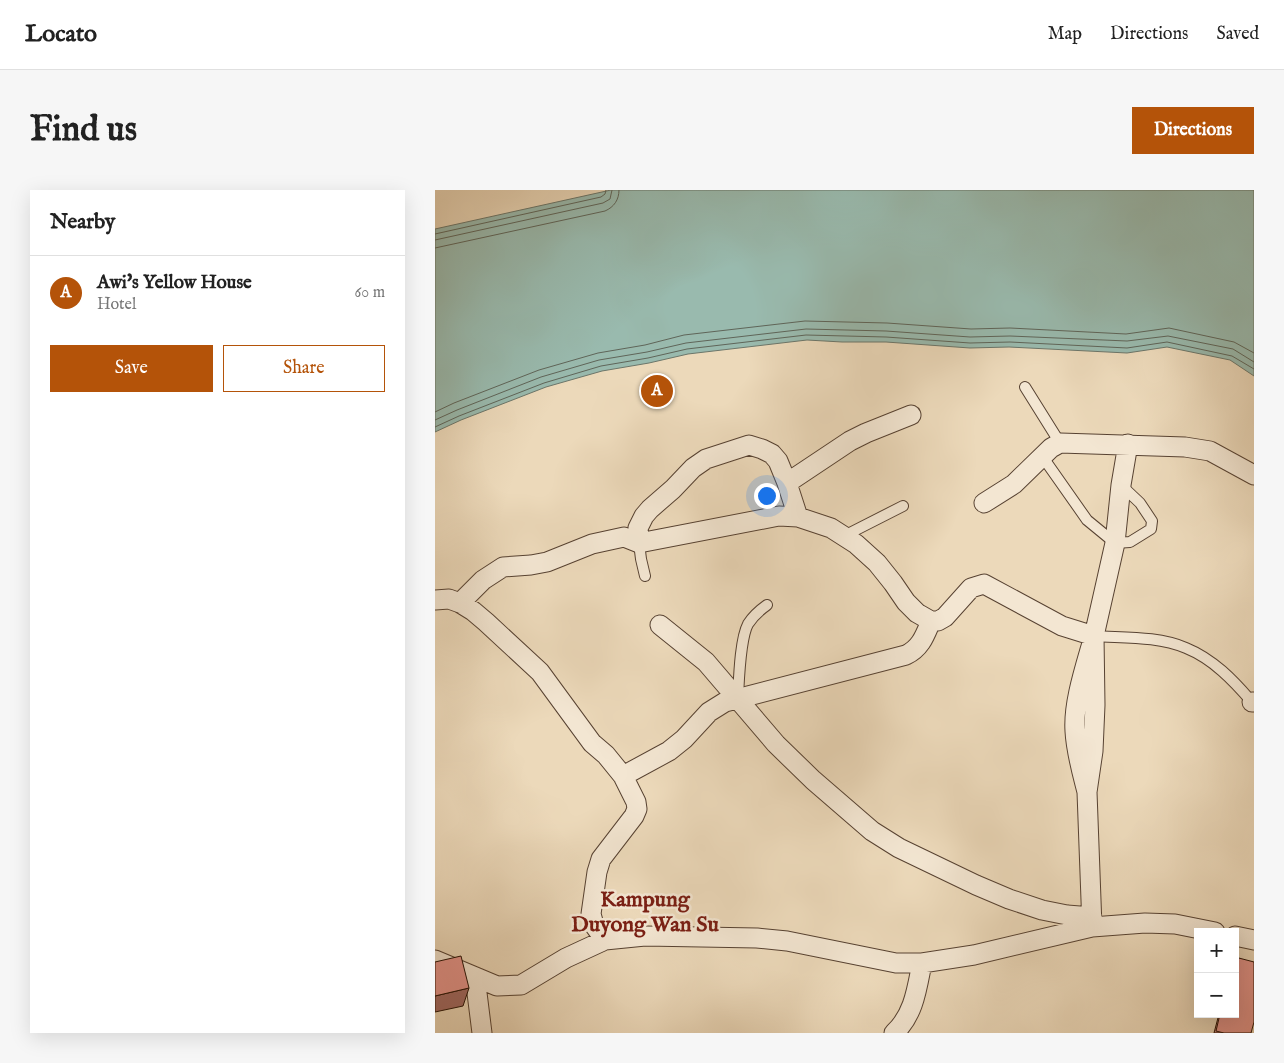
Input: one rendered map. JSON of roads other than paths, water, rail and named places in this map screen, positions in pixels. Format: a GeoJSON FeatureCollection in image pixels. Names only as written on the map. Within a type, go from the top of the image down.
{"type":"FeatureCollection","features":[{"type":"Feature","properties":{"kind":"street"},"geometry":{"type":"LineString","coordinates":[[787,483],[850,441],[911,415]]}},
{"type":"Feature","properties":{"kind":"street"},"geometry":{"type":"LineString","coordinates":[[984,503],[1014,484],[1041,456],[1060,443],[1185,447],[1210,451],[1254,476]]}},
{"type":"Feature","properties":{"kind":"street"},"geometry":{"type":"LineString","coordinates":[[1092,922],[1087,792],[1093,751],[1095,705],[1093,636],[1115,543],[1121,485],[1128,444]]}},
{"type":"Feature","properties":{"kind":"street"},"geometry":{"type":"LineString","coordinates":[[639,543],[638,528],[644,516],[693,468],[706,459],[749,445],[762,448],[779,461],[798,517]]}},
{"type":"Feature","properties":{"kind":"street"},"geometry":{"type":"LineString","coordinates":[[460,603],[483,580],[503,568],[547,562],[592,544],[624,537],[639,543],[779,516],[798,517],[831,528],[844,536],[877,563],[906,602],[917,613],[931,621],[937,621],[945,617],[971,588],[983,584],[1062,626],[1093,636]]}},
{"type":"Feature","properties":{"kind":"street"},"geometry":{"type":"LineString","coordinates":[[435,600],[449,599],[473,611],[540,672],[592,743],[606,755],[623,776],[636,802],[637,809],[634,816],[601,858],[597,872],[591,914],[594,925],[605,940]]}},
{"type":"Feature","properties":{"kind":"street"},"geometry":{"type":"LineString","coordinates":[[623,776],[669,751],[709,712],[725,702],[906,655],[913,652],[921,644],[931,621]]}},
{"type":"Feature","properties":{"kind":"street"},"geometry":{"type":"LineString","coordinates":[[660,625],[706,662],[776,744],[813,780],[872,831],[899,848],[976,885],[1042,910],[1092,922],[1175,924],[1195,928]]}},
{"type":"Feature","properties":{"kind":"street"},"geometry":{"type":"LineString","coordinates":[[435,960],[497,986],[521,985],[566,958],[605,940],[628,937],[757,938],[787,941],[896,963],[922,963],[975,955],[1092,922]]}},
{"type":"Feature","properties":{"kind":"street"},"geometry":{"type":"LineString","coordinates":[[1239,937],[1254,940]]}},
{"type":"Feature","properties":{"kind":"street"},"geometry":{"type":"LineString","coordinates":[[894,1033],[906,1019],[913,1004],[922,963]]}},
{"type":"Feature","properties":{"kind":"street"},"geometry":{"type":"LineString","coordinates":[[475,977],[482,1033]]}},
{"type":"Feature","properties":{"kind":"lane"},"geometry":{"type":"LineString","coordinates":[[1025,387],[1060,443]]}},
{"type":"Feature","properties":{"kind":"lane"},"geometry":{"type":"LineString","coordinates":[[1041,456],[1087,520],[1115,543],[1130,542],[1151,529],[1152,521],[1140,503],[1121,485]]}},
{"type":"Feature","properties":{"kind":"lane"},"geometry":{"type":"LineString","coordinates":[[844,536],[903,506]]}},
{"type":"Feature","properties":{"kind":"lane"},"geometry":{"type":"LineString","coordinates":[[639,543],[645,576]]}},
{"type":"Feature","properties":{"kind":"lane"},"geometry":{"type":"LineString","coordinates":[[738,698],[747,626],[757,613],[767,605]]}},
{"type":"Feature","properties":{"kind":"lane"},"geometry":{"type":"LineString","coordinates":[[1093,636],[1139,638],[1186,648],[1205,658],[1223,671],[1253,702]]}},
{"type":"Feature","properties":{"kind":"water"},"geometry":{"type":"Polygon","coordinates":[[[611,190],[1254,190],[1254,376],[1230,360],[1167,347],[1127,353],[807,340],[688,354],[602,371],[546,387],[435,432],[435,229],[611,190]]]}},
{"type":"Feature","properties":{"kind":"place","name":"Awi's Yellow House"},"geometry":{"type":"Point","coordinates":[657,391]}},
{"type":"Feature","properties":{"kind":"district","name":"Kampung Duyong Wan Su"},"geometry":{"type":"Point","coordinates":[645,912]}}]}
